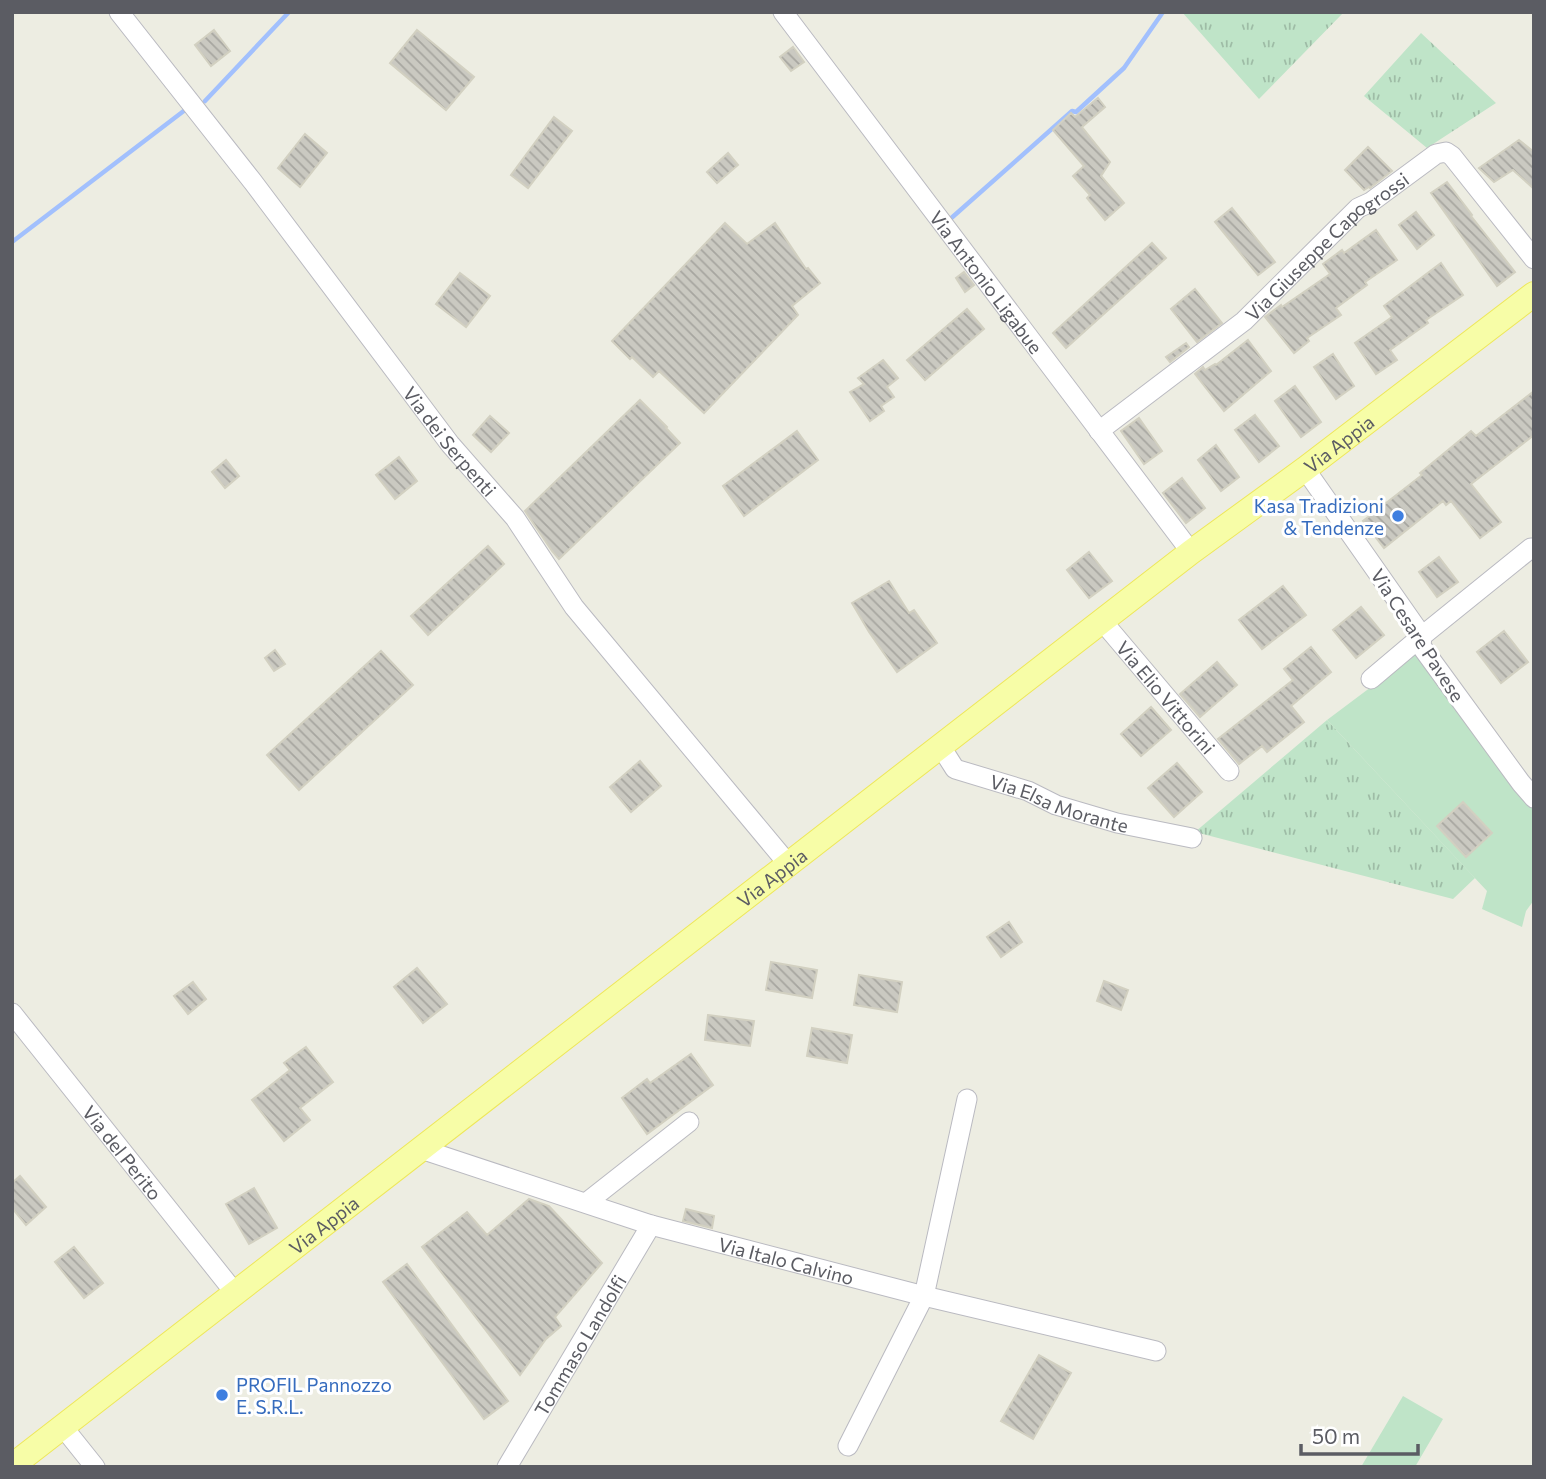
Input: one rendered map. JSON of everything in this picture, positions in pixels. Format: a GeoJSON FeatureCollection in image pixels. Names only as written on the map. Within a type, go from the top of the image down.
{"type":"FeatureCollection","features":[{"type":"Feature","properties":{"kind":"main road","name":"Via Appia"},"geometry":{"type":"LineString","coordinates":[[12,1466],[1191,552],[1305,469],[1534,294]]}},
{"type":"Feature","properties":{"kind":"street","name":"Via dei Serpenti"},"geometry":{"type":"LineString","coordinates":[[119,12],[253,182],[450,444],[515,518],[574,607],[789,865]]}},
{"type":"Feature","properties":{"kind":"street","name":"Via Antonio Ligabue"},"geometry":{"type":"LineString","coordinates":[[783,12],[1191,552]]}},
{"type":"Feature","properties":{"kind":"street","name":"Via Giuseppe Capogrossi"},"geometry":{"type":"LineString","coordinates":[[1099,431],[1244,321],[1358,208],[1371,202],[1436,154],[1446,152],[1452,156],[1534,259]]}},
{"type":"Feature","properties":{"kind":"street","name":"Via Cesare Pavese"},"geometry":{"type":"LineString","coordinates":[[1305,469],[1422,636],[1421,646],[1534,798]]}},
{"type":"Feature","properties":{"kind":"street"},"geometry":{"type":"LineString","coordinates":[[1371,679],[1531,548]]}},
{"type":"Feature","properties":{"kind":"street","name":"Via Elio Vittorini"},"geometry":{"type":"LineString","coordinates":[[1103,622],[1229,771]]}},
{"type":"Feature","properties":{"kind":"street","name":"Via Elsa Morante"},"geometry":{"type":"LineString","coordinates":[[942,747],[955,769],[1028,791],[1056,806],[1117,823],[1192,838]]}},
{"type":"Feature","properties":{"kind":"street","name":"Via del Perito"},"geometry":{"type":"LineString","coordinates":[[12,1013],[235,1293]]}},
{"type":"Feature","properties":{"kind":"street"},"geometry":{"type":"LineString","coordinates":[[848,1446],[924,1296],[967,1099]]}},
{"type":"Feature","properties":{"kind":"street"},"geometry":{"type":"LineString","coordinates":[[586,1203],[689,1122]]}},
{"type":"Feature","properties":{"kind":"street","name":"Via Italo Calvino"},"geometry":{"type":"LineString","coordinates":[[421,1149],[651,1225],[924,1296],[1156,1351]]}},
{"type":"Feature","properties":{"kind":"street","name":"Tommaso Landolfi"},"geometry":{"type":"LineString","coordinates":[[507,1467],[651,1225]]}},
{"type":"Feature","properties":{"kind":"street"},"geometry":{"type":"LineString","coordinates":[[63,1427],[94,1467]]}},
{"type":"Feature","properties":{"kind":"green space"},"geometry":{"type":"Polygon","coordinates":[[[1182,12],[1344,12],[1259,99],[1182,12]]]}},
{"type":"Feature","properties":{"kind":"green space"},"geometry":{"type":"Polygon","coordinates":[[[1421,33],[1496,103],[1427,148],[1364,96],[1421,33]]]}},
{"type":"Feature","properties":{"kind":"green space"},"geometry":{"type":"Polygon","coordinates":[[[1419,651],[1534,803],[1534,900],[1526,911],[1522,927],[1482,909],[1487,891],[1327,720],[1419,651]]]}},
{"type":"Feature","properties":{"kind":"green space"},"geometry":{"type":"Polygon","coordinates":[[[1327,720],[1475,878],[1453,899],[1195,832],[1327,720]]]}},
{"type":"Feature","properties":{"kind":"green space"},"geometry":{"type":"Polygon","coordinates":[[[1403,1396],[1443,1419],[1415,1467],[1361,1467],[1403,1396]]]}},
{"type":"Feature","properties":{"kind":"building"},"geometry":{"type":"Polygon","coordinates":[[[214,30],[230,51],[211,66],[195,45],[214,30]]]}},
{"type":"Feature","properties":{"kind":"building"},"geometry":{"type":"Polygon","coordinates":[[[417,30],[474,77],[446,110],[390,63],[417,30]]]}},
{"type":"Feature","properties":{"kind":"building"},"geometry":{"type":"Polygon","coordinates":[[[793,47],[804,62],[791,71],[780,57],[793,47]]]}},
{"type":"Feature","properties":{"kind":"building"},"geometry":{"type":"Polygon","coordinates":[[[1098,98],[1105,107],[1082,127],[1110,162],[1101,176],[1124,203],[1105,220],[1087,198],[1090,195],[1073,176],[1084,166],[1053,130],[1071,113],[1075,117],[1098,98]]]}},
{"type":"Feature","properties":{"kind":"building"},"geometry":{"type":"Polygon","coordinates":[[[554,117],[572,131],[528,188],[511,175],[554,117]]]}},
{"type":"Feature","properties":{"kind":"building"},"geometry":{"type":"Polygon","coordinates":[[[305,134],[327,153],[300,187],[278,168],[305,134]]]}},
{"type":"Feature","properties":{"kind":"building"},"geometry":{"type":"Polygon","coordinates":[[[1519,140],[1534,152],[1534,189],[1513,170],[1494,182],[1479,168],[1519,140]]]}},
{"type":"Feature","properties":{"kind":"building"},"geometry":{"type":"Polygon","coordinates":[[[1368,147],[1392,171],[1364,190],[1345,170],[1368,147]]]}},
{"type":"Feature","properties":{"kind":"building"},"geometry":{"type":"Polygon","coordinates":[[[728,153],[738,165],[717,183],[707,172],[728,153]]]}},
{"type":"Feature","properties":{"kind":"building"},"geometry":{"type":"Polygon","coordinates":[[[1447,182],[1515,272],[1497,286],[1431,193],[1447,182]]]}},
{"type":"Feature","properties":{"kind":"building"},"geometry":{"type":"Polygon","coordinates":[[[1232,208],[1275,262],[1258,275],[1215,222],[1232,208]]]}},
{"type":"Feature","properties":{"kind":"building"},"geometry":{"type":"Polygon","coordinates":[[[1416,212],[1434,235],[1417,249],[1399,225],[1416,212]]]}},
{"type":"Feature","properties":{"kind":"building"},"geometry":{"type":"Polygon","coordinates":[[[725,223],[747,244],[775,223],[806,269],[808,268],[820,283],[792,306],[798,315],[704,413],[659,371],[653,377],[612,341],[725,223]]]}},
{"type":"Feature","properties":{"kind":"building"},"geometry":{"type":"Polygon","coordinates":[[[1376,230],[1397,260],[1365,282],[1367,285],[1336,308],[1341,315],[1307,338],[1309,341],[1294,353],[1265,317],[1330,274],[1323,264],[1376,230]]]}},
{"type":"Feature","properties":{"kind":"building"},"geometry":{"type":"Polygon","coordinates":[[[1152,243],[1166,258],[1066,348],[1053,333],[1152,243]]]}},
{"type":"Feature","properties":{"kind":"building"},"geometry":{"type":"Polygon","coordinates":[[[1441,263],[1463,295],[1426,320],[1428,323],[1390,350],[1397,360],[1376,374],[1355,343],[1392,317],[1384,306],[1441,263]]]}},
{"type":"Feature","properties":{"kind":"building"},"geometry":{"type":"Polygon","coordinates":[[[964,272],[974,285],[965,292],[956,278],[964,272]]]}},
{"type":"Feature","properties":{"kind":"building"},"geometry":{"type":"Polygon","coordinates":[[[460,273],[490,296],[466,327],[436,304],[460,273]]]}},
{"type":"Feature","properties":{"kind":"building"},"geometry":{"type":"Polygon","coordinates":[[[1195,289],[1222,323],[1197,342],[1171,309],[1195,289]]]}},
{"type":"Feature","properties":{"kind":"building"},"geometry":{"type":"Polygon","coordinates":[[[967,309],[984,329],[925,380],[907,360],[967,309]]]}},
{"type":"Feature","properties":{"kind":"building"},"geometry":{"type":"Polygon","coordinates":[[[1248,340],[1271,371],[1224,411],[1195,374],[1203,367],[1205,370],[1216,365],[1248,340]]]}},
{"type":"Feature","properties":{"kind":"building"},"geometry":{"type":"Polygon","coordinates":[[[1186,343],[1189,347],[1170,362],[1166,357],[1186,343]]]}},
{"type":"Feature","properties":{"kind":"building"},"geometry":{"type":"Polygon","coordinates":[[[1333,354],[1354,386],[1336,399],[1314,367],[1333,354]]]}},
{"type":"Feature","properties":{"kind":"building"},"geometry":{"type":"Polygon","coordinates":[[[883,360],[898,378],[887,387],[894,397],[881,406],[884,411],[870,421],[850,392],[864,384],[858,378],[883,360]]]}},
{"type":"Feature","properties":{"kind":"building"},"geometry":{"type":"Polygon","coordinates":[[[1295,386],[1321,422],[1301,437],[1275,401],[1295,386]]]}},
{"type":"Feature","properties":{"kind":"building"},"geometry":{"type":"Polygon","coordinates":[[[1534,391],[1534,435],[1471,484],[1501,522],[1480,538],[1451,501],[1446,505],[1443,501],[1384,548],[1363,521],[1422,475],[1420,473],[1471,431],[1476,436],[1534,391]]]}},
{"type":"Feature","properties":{"kind":"building"},"geometry":{"type":"Polygon","coordinates":[[[640,400],[680,443],[559,559],[525,511],[640,400]]]}},
{"type":"Feature","properties":{"kind":"building"},"geometry":{"type":"Polygon","coordinates":[[[1255,415],[1279,446],[1259,462],[1235,430],[1255,415]]]}},
{"type":"Feature","properties":{"kind":"building"},"geometry":{"type":"Polygon","coordinates":[[[490,416],[509,433],[491,452],[473,435],[490,416]]]}},
{"type":"Feature","properties":{"kind":"building"},"geometry":{"type":"Polygon","coordinates":[[[1139,418],[1162,451],[1144,464],[1121,431],[1139,418]]]}},
{"type":"Feature","properties":{"kind":"building"},"geometry":{"type":"Polygon","coordinates":[[[797,431],[818,460],[744,516],[723,486],[797,431]]]}},
{"type":"Feature","properties":{"kind":"building"},"geometry":{"type":"Polygon","coordinates":[[[1216,445],[1239,477],[1221,491],[1198,460],[1216,445]]]}},
{"type":"Feature","properties":{"kind":"building"},"geometry":{"type":"Polygon","coordinates":[[[399,457],[417,481],[395,499],[376,475],[399,457]]]}},
{"type":"Feature","properties":{"kind":"building"},"geometry":{"type":"Polygon","coordinates":[[[226,460],[239,476],[225,488],[212,472],[226,460]]]}},
{"type":"Feature","properties":{"kind":"building"},"geometry":{"type":"Polygon","coordinates":[[[1182,478],[1205,508],[1186,523],[1163,493],[1182,478]]]}},
{"type":"Feature","properties":{"kind":"building"},"geometry":{"type":"Polygon","coordinates":[[[488,546],[504,564],[428,635],[411,616],[488,546]]]}},
{"type":"Feature","properties":{"kind":"building"},"geometry":{"type":"Polygon","coordinates":[[[1089,552],[1112,581],[1089,598],[1067,570],[1089,552]]]}},
{"type":"Feature","properties":{"kind":"building"},"geometry":{"type":"Polygon","coordinates":[[[1439,557],[1458,582],[1437,597],[1419,572],[1439,557]]]}},
{"type":"Feature","properties":{"kind":"building"},"geometry":{"type":"Polygon","coordinates":[[[889,581],[909,613],[914,610],[937,643],[897,672],[852,603],[889,581]]]}},
{"type":"Feature","properties":{"kind":"building"},"geometry":{"type":"Polygon","coordinates":[[[1283,586],[1306,615],[1262,649],[1239,620],[1283,586]]]}},
{"type":"Feature","properties":{"kind":"building"},"geometry":{"type":"Polygon","coordinates":[[[1361,607],[1384,635],[1356,658],[1333,630],[1361,607]]]}},
{"type":"Feature","properties":{"kind":"building"},"geometry":{"type":"Polygon","coordinates":[[[1504,631],[1528,662],[1501,683],[1477,652],[1504,631]]]}},
{"type":"Feature","properties":{"kind":"building"},"geometry":{"type":"Polygon","coordinates":[[[1311,647],[1331,672],[1291,706],[1304,722],[1267,752],[1262,746],[1239,764],[1218,739],[1293,680],[1284,669],[1311,647]]]}},
{"type":"Feature","properties":{"kind":"building"},"geometry":{"type":"Polygon","coordinates":[[[275,650],[285,664],[274,671],[265,658],[275,650]]]}},
{"type":"Feature","properties":{"kind":"building"},"geometry":{"type":"Polygon","coordinates":[[[381,651],[413,685],[299,790],[267,755],[381,651]]]}},
{"type":"Feature","properties":{"kind":"building"},"geometry":{"type":"Polygon","coordinates":[[[1217,662],[1237,685],[1200,717],[1180,694],[1217,662]]]}},
{"type":"Feature","properties":{"kind":"building"},"geometry":{"type":"Polygon","coordinates":[[[1151,707],[1171,730],[1141,756],[1121,734],[1151,707]]]}},
{"type":"Feature","properties":{"kind":"building"},"geometry":{"type":"Polygon","coordinates":[[[640,761],[661,786],[631,812],[610,787],[640,761]]]}},
{"type":"Feature","properties":{"kind":"building"},"geometry":{"type":"Polygon","coordinates":[[[1177,763],[1202,792],[1174,817],[1148,788],[1177,763]]]}},
{"type":"Feature","properties":{"kind":"building"},"geometry":{"type":"Polygon","coordinates":[[[1463,802],[1492,833],[1466,857],[1437,826],[1463,802]]]}},
{"type":"Feature","properties":{"kind":"building"},"geometry":{"type":"Polygon","coordinates":[[[1009,922],[1022,942],[1001,957],[987,937],[1009,922]]]}},
{"type":"Feature","properties":{"kind":"building"},"geometry":{"type":"Polygon","coordinates":[[[771,962],[817,970],[812,998],[766,990],[771,962]]]}},
{"type":"Feature","properties":{"kind":"building"},"geometry":{"type":"Polygon","coordinates":[[[417,968],[447,1004],[423,1023],[394,987],[417,968]]]}},
{"type":"Feature","properties":{"kind":"building"},"geometry":{"type":"Polygon","coordinates":[[[859,975],[902,982],[897,1012],[854,1005],[859,975]]]}},
{"type":"Feature","properties":{"kind":"building"},"geometry":{"type":"Polygon","coordinates":[[[1104,981],[1128,990],[1121,1010],[1097,1001],[1104,981]]]}},
{"type":"Feature","properties":{"kind":"building"},"geometry":{"type":"Polygon","coordinates":[[[193,982],[206,999],[188,1014],[174,996],[193,982]]]}},
{"type":"Feature","properties":{"kind":"building"},"geometry":{"type":"Polygon","coordinates":[[[708,1015],[754,1021],[750,1046],[705,1040],[708,1015]]]}},
{"type":"Feature","properties":{"kind":"building"},"geometry":{"type":"Polygon","coordinates":[[[812,1028],[852,1035],[847,1063],[807,1056],[812,1028]]]}},
{"type":"Feature","properties":{"kind":"building"},"geometry":{"type":"Polygon","coordinates":[[[306,1047],[333,1082],[300,1108],[310,1120],[284,1141],[252,1100],[290,1070],[284,1063],[306,1047]]]}},
{"type":"Feature","properties":{"kind":"building"},"geometry":{"type":"Polygon","coordinates":[[[691,1054],[713,1085],[647,1134],[622,1098],[647,1079],[650,1083],[691,1054]]]}},
{"type":"Feature","properties":{"kind":"building"},"geometry":{"type":"Polygon","coordinates":[[[20,1176],[46,1207],[26,1225],[12,1208],[12,1183],[20,1176]]]}},
{"type":"Feature","properties":{"kind":"building"},"geometry":{"type":"Polygon","coordinates":[[[254,1188],[277,1228],[249,1244],[226,1204],[254,1188]]]}},
{"type":"Feature","properties":{"kind":"building"},"geometry":{"type":"Polygon","coordinates":[[[529,1199],[549,1206],[602,1263],[555,1317],[561,1326],[546,1339],[520,1375],[422,1247],[467,1212],[487,1235],[529,1199]]]}},
{"type":"Feature","properties":{"kind":"building"},"geometry":{"type":"Polygon","coordinates":[[[686,1209],[714,1216],[712,1228],[683,1221],[686,1209]]]}},
{"type":"Feature","properties":{"kind":"building"},"geometry":{"type":"Polygon","coordinates":[[[74,1247],[103,1283],[84,1298],[55,1262],[74,1247]]]}},
{"type":"Feature","properties":{"kind":"building"},"geometry":{"type":"Polygon","coordinates":[[[407,1264],[508,1401],[484,1419],[383,1282],[407,1264]]]}},
{"type":"Feature","properties":{"kind":"building"},"geometry":{"type":"Polygon","coordinates":[[[1039,1355],[1071,1373],[1033,1439],[1001,1421],[1039,1355]]]}},
{"type":"Feature","properties":{"kind":"waterway"},"geometry":{"type":"LineString","coordinates":[[205,101],[289,12]]}},
{"type":"Feature","properties":{"kind":"waterway"},"geometry":{"type":"LineString","coordinates":[[948,221],[1124,68],[1163,12]]}},
{"type":"Feature","properties":{"kind":"waterway"},"geometry":{"type":"LineString","coordinates":[[12,242],[185,110]]}},
{"type":"Feature","properties":{"kind":"place","name":"Kasa Tradizioni & Tendenze"},"geometry":{"type":"Point","coordinates":[1398,516]}},
{"type":"Feature","properties":{"kind":"place","name":"PROFIL Pannozzo E. S.R.L."},"geometry":{"type":"Point","coordinates":[222,1395]}}]}
